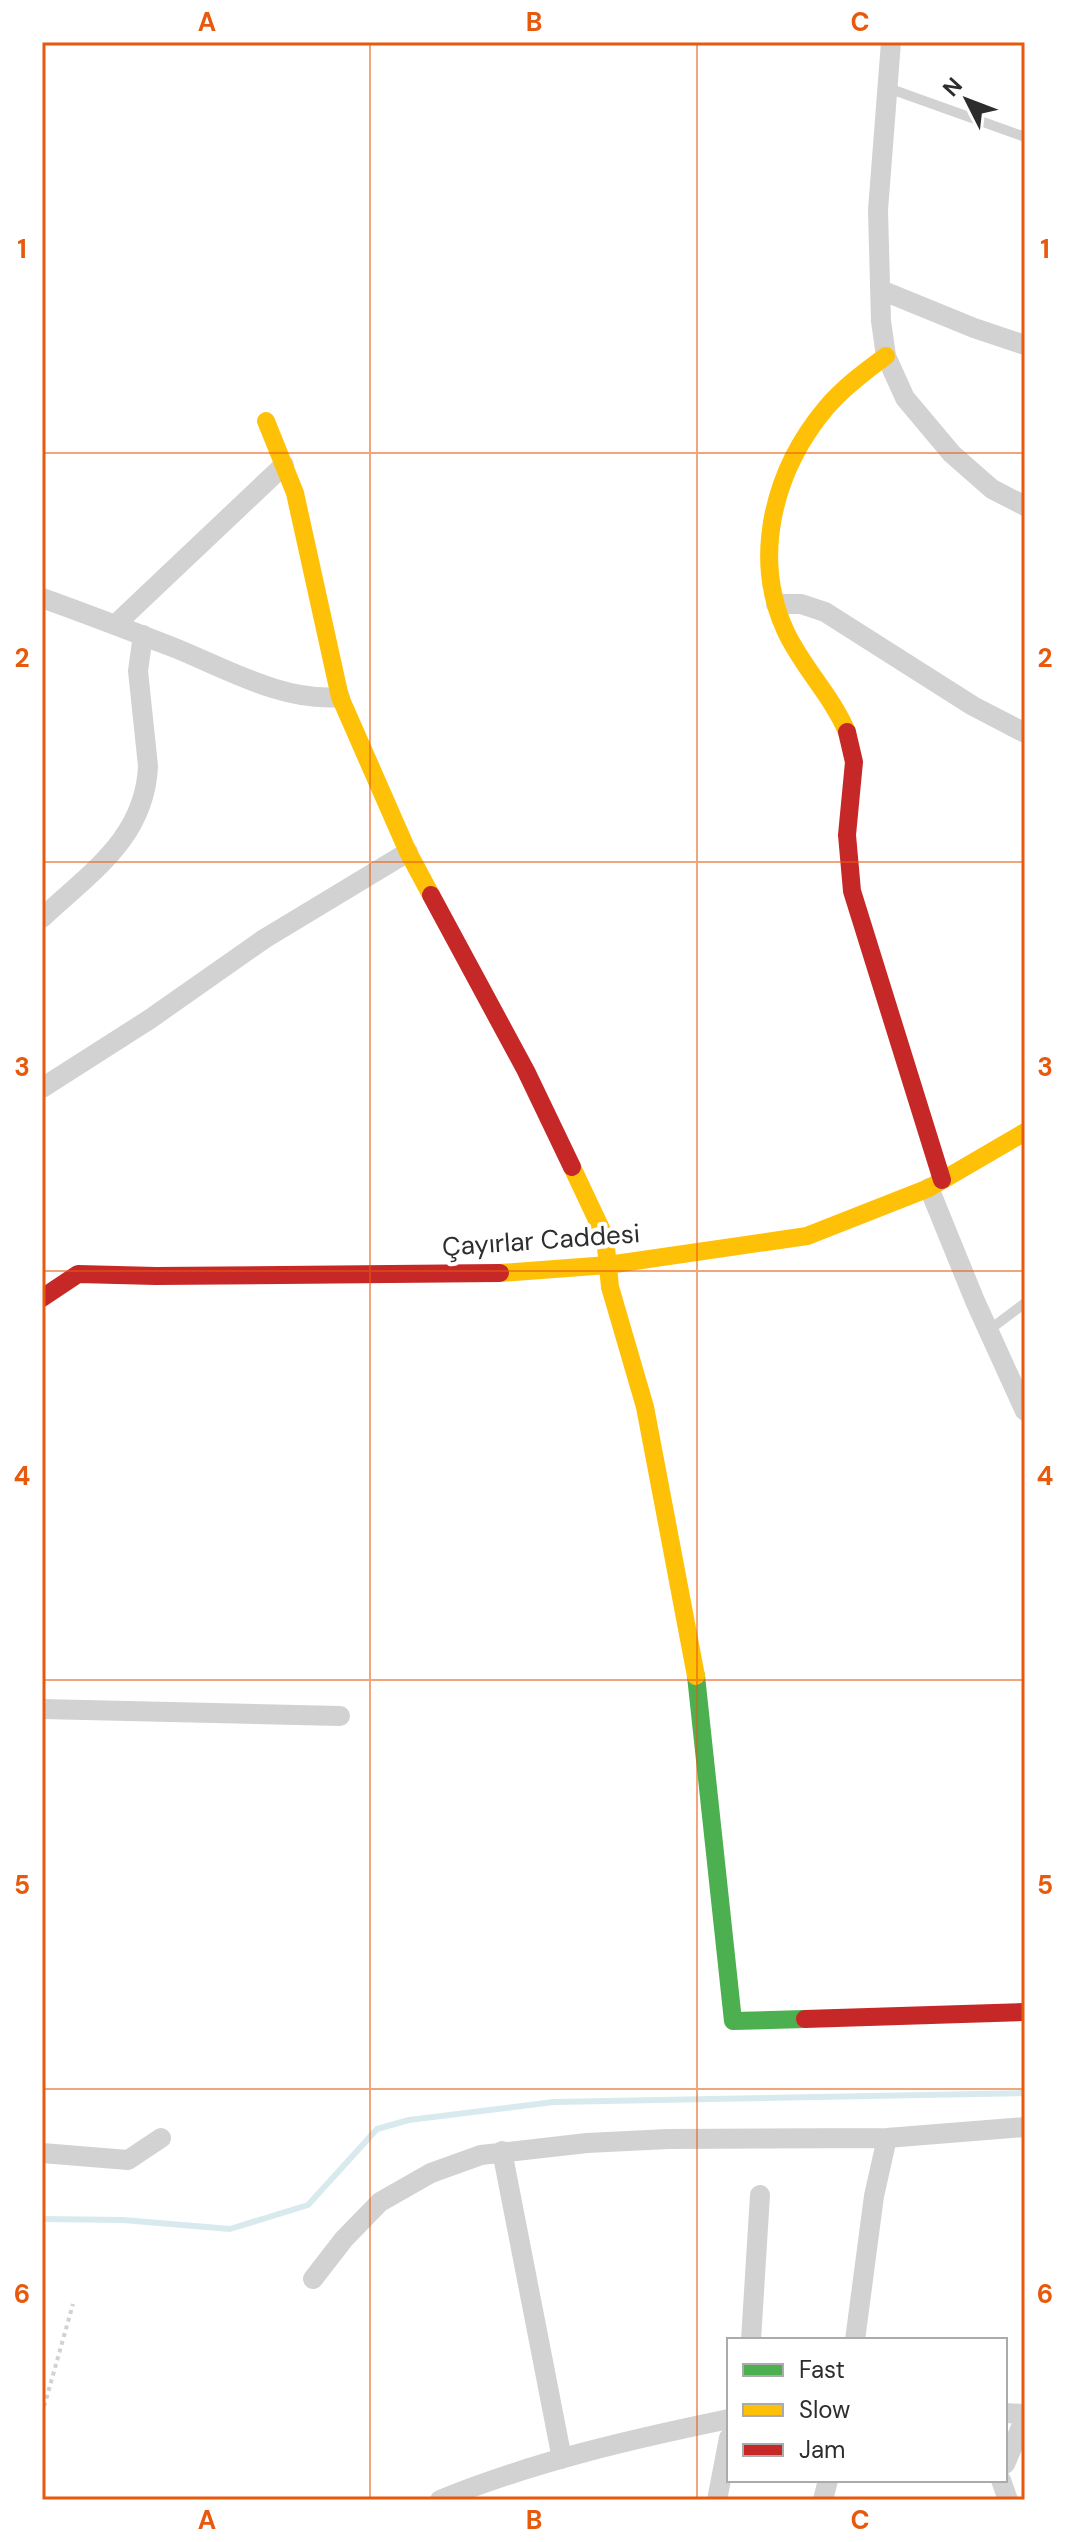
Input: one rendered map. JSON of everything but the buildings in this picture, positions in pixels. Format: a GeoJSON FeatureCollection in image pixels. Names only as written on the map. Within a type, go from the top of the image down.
{"type":"FeatureCollection","features":[{"type":"Feature","properties":{"kind":"street"},"geometry":{"type":"LineString","coordinates":[[891,42],[878,210],[881,321],[886,356],[905,398],[952,454],[992,489],[1025,506]]}},
{"type":"Feature","properties":{"kind":"street"},"geometry":{"type":"LineString","coordinates":[[881,290],[1025,345]]}},
{"type":"Feature","properties":{"kind":"street"},"geometry":{"type":"LineString","coordinates":[[886,356],[870,366],[823,413],[805,436],[775,501],[768,569],[787,633],[849,738],[854,767],[846,839],[850,884],[936,1184],[989,1330],[1025,1411]]}},
{"type":"Feature","properties":{"kind":"street"},"geometry":{"type":"LineString","coordinates":[[266,421],[295,493],[340,697],[408,852],[526,1071],[605,1237],[610,1287],[645,1407],[697,1681],[733,2021],[1025,2012]]}},
{"type":"Feature","properties":{"kind":"street"},"geometry":{"type":"LineString","coordinates":[[116,624],[284,465]]}},
{"type":"Feature","properties":{"kind":"street"},"geometry":{"type":"LineString","coordinates":[[42,598],[116,624],[280,691],[316,698],[340,697]]}},
{"type":"Feature","properties":{"kind":"street"},"geometry":{"type":"LineString","coordinates":[[776,604],[801,604],[825,612],[973,706],[1025,733]]}},
{"type":"Feature","properties":{"kind":"street"},"geometry":{"type":"LineString","coordinates":[[42,918],[116,849],[134,825],[140,811],[148,766],[138,671],[143,635]]}},
{"type":"Feature","properties":{"kind":"street"},"geometry":{"type":"LineString","coordinates":[[42,1088],[150,1019],[264,939],[408,852]]}},
{"type":"Feature","properties":{"kind":"street","name":"Çayırlar Caddesi"},"geometry":{"type":"LineString","coordinates":[[42,1298],[78,1274],[513,1273],[608,1265],[807,1236],[936,1184],[1025,1132]]}},
{"type":"Feature","properties":{"kind":"street"},"geometry":{"type":"LineString","coordinates":[[42,1709],[340,1716]]}},
{"type":"Feature","properties":{"kind":"street"},"geometry":{"type":"LineString","coordinates":[[313,2279],[344,2239],[380,2202],[431,2173],[481,2155],[668,2139],[887,2138],[1025,2127]]}},
{"type":"Feature","properties":{"kind":"street"},"geometry":{"type":"LineString","coordinates":[[42,2153],[128,2160],[161,2138]]}},
{"type":"Feature","properties":{"kind":"street"},"geometry":{"type":"LineString","coordinates":[[855,2338],[874,2196],[887,2138]]}},
{"type":"Feature","properties":{"kind":"street"},"geometry":{"type":"LineString","coordinates":[[502,2151],[562,2459]]}},
{"type":"Feature","properties":{"kind":"street"},"geometry":{"type":"LineString","coordinates":[[751,2338],[760,2195]]}},
{"type":"Feature","properties":{"kind":"street"},"geometry":{"type":"LineString","coordinates":[[1007,2459],[1025,2416]]}},
{"type":"Feature","properties":{"kind":"street"},"geometry":{"type":"LineString","coordinates":[[440,2500],[562,2459],[727,2419]]}},
{"type":"Feature","properties":{"kind":"street"},"geometry":{"type":"LineString","coordinates":[[717,2500],[727,2448]]}},
{"type":"Feature","properties":{"kind":"lane"},"geometry":{"type":"LineString","coordinates":[[888,88],[1025,137]]}},
{"type":"Feature","properties":{"kind":"lane"},"geometry":{"type":"LineString","coordinates":[[989,1330],[1025,1303]]}},
{"type":"Feature","properties":{"kind":"path"},"geometry":{"type":"LineString","coordinates":[[42,2414],[73,2304]]}},
{"type":"Feature","properties":{"kind":"waterway"},"geometry":{"type":"LineString","coordinates":[[42,2219],[123,2220],[230,2229],[308,2205],[377,2129],[409,2120],[554,2102],[1025,2093]]}},
{"type":"Feature","properties":{"kind":"traffic: fast"},"geometry":{"type":"LineString","coordinates":[[696,1676],[733,2021],[805,2019]]}},
{"type":"Feature","properties":{"kind":"traffic: slow"},"geometry":{"type":"LineString","coordinates":[[847,732],[834,706],[786,632],[776,603],[770,574],[773,515],[781,486],[808,432],[839,394],[886,356]]}},
{"type":"Feature","properties":{"kind":"traffic: slow"},"geometry":{"type":"LineString","coordinates":[[266,421],[295,493],[340,697],[408,852],[431,895]]}},
{"type":"Feature","properties":{"kind":"traffic: slow"},"geometry":{"type":"LineString","coordinates":[[500,1273],[608,1265],[807,1236],[929,1188],[1025,1132]]}},
{"type":"Feature","properties":{"kind":"traffic: slow"},"geometry":{"type":"LineString","coordinates":[[572,1167],[605,1237],[610,1287],[645,1407],[696,1676]]}},
{"type":"Feature","properties":{"kind":"traffic: jam"},"geometry":{"type":"LineString","coordinates":[[847,732],[854,762],[847,835],[852,891],[942,1180]]}},
{"type":"Feature","properties":{"kind":"traffic: jam"},"geometry":{"type":"LineString","coordinates":[[431,895],[526,1071],[572,1167]]}},
{"type":"Feature","properties":{"kind":"traffic: jam"},"geometry":{"type":"LineString","coordinates":[[42,1298],[78,1274],[500,1273]]}},
{"type":"Feature","properties":{"kind":"traffic: jam"},"geometry":{"type":"LineString","coordinates":[[805,2019],[1025,2012]]}}]}
